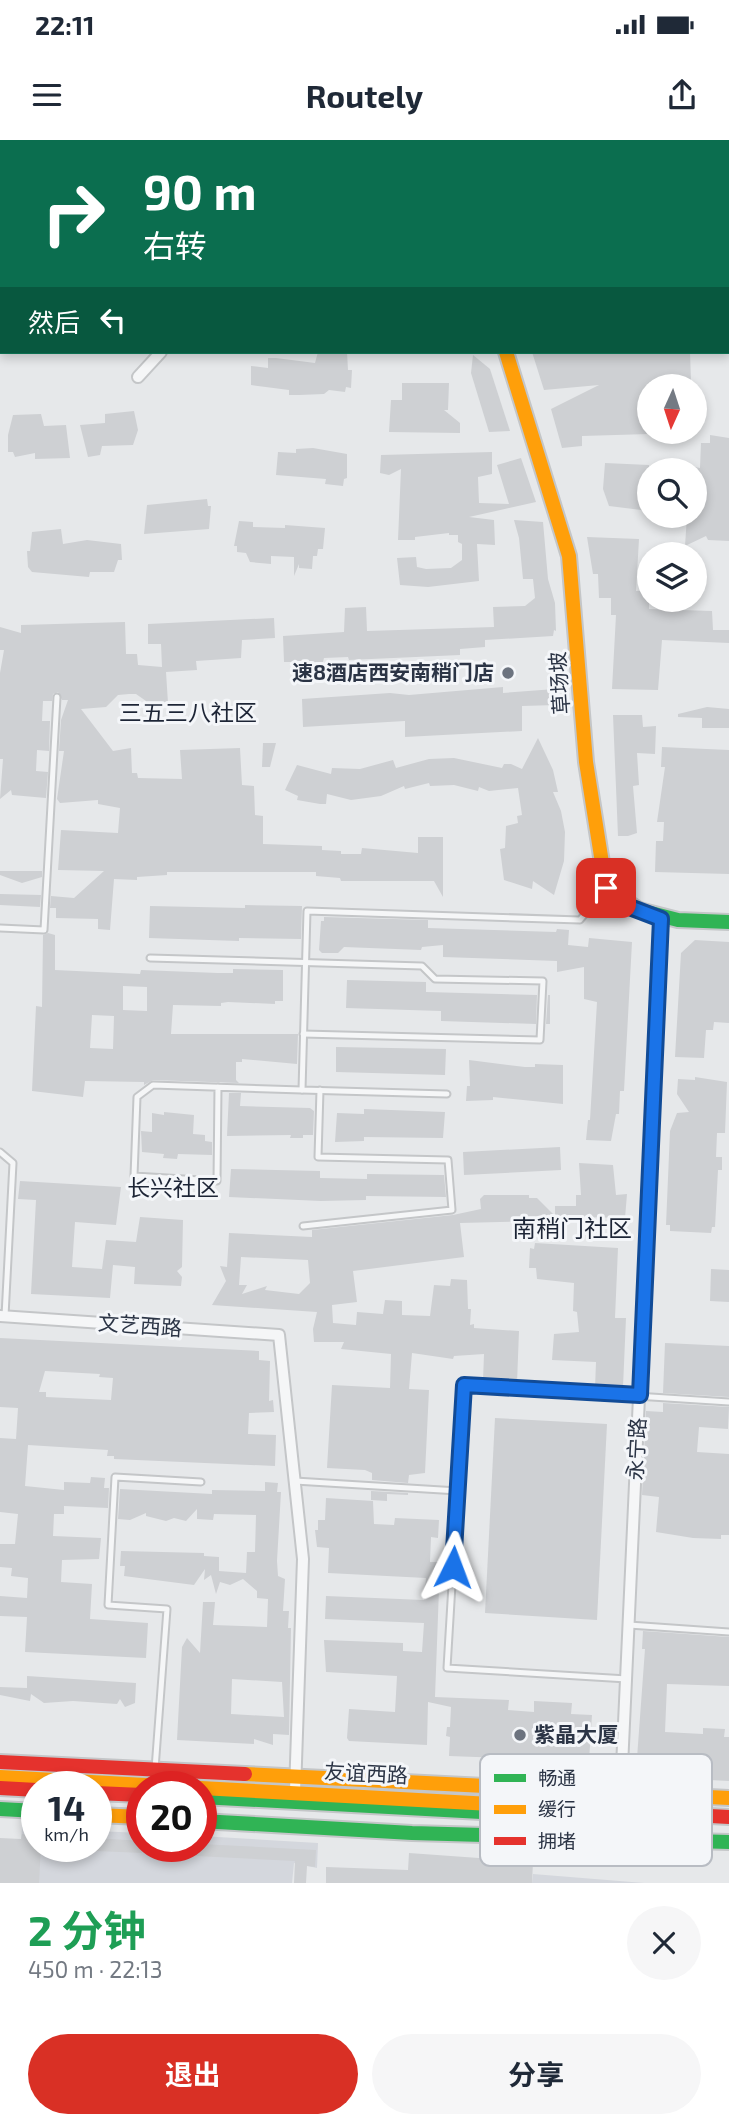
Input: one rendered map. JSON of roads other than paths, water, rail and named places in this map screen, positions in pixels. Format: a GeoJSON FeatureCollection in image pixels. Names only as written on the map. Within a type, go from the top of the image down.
{"type":"FeatureCollection","features":[{"type":"Feature","properties":{"kind":"street"},"geometry":{"type":"LineString","coordinates":[[138,377],[159,354]]}},
{"type":"Feature","properties":{"kind":"street","name":"草场坡"},"geometry":{"type":"LineString","coordinates":[[507,354],[569,556],[586,762],[606,888]]}},
{"type":"Feature","properties":{"kind":"street"},"geometry":{"type":"LineString","coordinates":[[606,888],[627,906],[661,919],[729,922]]}},
{"type":"Feature","properties":{"kind":"street","name":"永宁路"},"geometry":{"type":"LineString","coordinates":[[623,1754],[661,919]]}},
{"type":"Feature","properties":{"kind":"street","name":"文艺西路"},"geometry":{"type":"LineString","coordinates":[[3,1316],[279,1335],[295,1481]]}},
{"type":"Feature","properties":{"kind":"street"},"geometry":{"type":"LineString","coordinates":[[295,1481],[303,1559],[295,1784]]}},
{"type":"Feature","properties":{"kind":"street"},"geometry":{"type":"LineString","coordinates":[[0,1762],[155,1769],[295,1784],[480,1789]]}},
{"type":"Feature","properties":{"kind":"street","name":"友谊西路"},"geometry":{"type":"LineString","coordinates":[[0,1777],[295,1784],[480,1799]]}},
{"type":"Feature","properties":{"kind":"street"},"geometry":{"type":"LineString","coordinates":[[0,1788],[21,1789]]}},
{"type":"Feature","properties":{"kind":"street","name":"友谊西路"},"geometry":{"type":"LineString","coordinates":[[217,1798],[480,1812]]}},
{"type":"Feature","properties":{"kind":"street"},"geometry":{"type":"LineString","coordinates":[[0,1809],[21,1810]]}},
{"type":"Feature","properties":{"kind":"street"},"geometry":{"type":"LineString","coordinates":[[217,1822],[480,1835]]}},
{"type":"Feature","properties":{"kind":"lane"},"geometry":{"type":"LineString","coordinates":[[0,928],[44,930],[57,697]]}},
{"type":"Feature","properties":{"kind":"lane"},"geometry":{"type":"LineString","coordinates":[[302,1090],[307,911],[580,920],[606,888]]}},
{"type":"Feature","properties":{"kind":"lane"},"geometry":{"type":"LineString","coordinates":[[150,958],[422,966],[435,979],[542,981],[540,1040],[303,1034]]}},
{"type":"Feature","properties":{"kind":"lane"},"geometry":{"type":"LineString","coordinates":[[218,1087],[217,1181],[134,1176],[137,1097],[153,1085],[447,1094]]}},
{"type":"Feature","properties":{"kind":"lane"},"geometry":{"type":"LineString","coordinates":[[303,1226],[452,1210],[448,1160],[318,1157],[320,1090]]}},
{"type":"Feature","properties":{"kind":"lane"},"geometry":{"type":"LineString","coordinates":[[0,1152],[13,1163],[3,1316]]}},
{"type":"Feature","properties":{"kind":"lane"},"geometry":{"type":"LineString","coordinates":[[627,1679],[447,1668],[464,1385],[729,1402]]}},
{"type":"Feature","properties":{"kind":"lane"},"geometry":{"type":"LineString","coordinates":[[155,1769],[167,1609],[108,1605],[115,1477],[201,1482]]}},
{"type":"Feature","properties":{"kind":"lane"},"geometry":{"type":"LineString","coordinates":[[295,1481],[458,1491]]}},
{"type":"Feature","properties":{"kind":"lane"},"geometry":{"type":"LineString","coordinates":[[629,1625],[729,1632]]}},
{"type":"Feature","properties":{"kind":"place","name":"速8酒店西安南稍门店"},"geometry":{"type":"Point","coordinates":[508,673]}},
{"type":"Feature","properties":{"kind":"place","name":"紫晶大厦"},"geometry":{"type":"Point","coordinates":[520,1735]}},
{"type":"Feature","properties":{"kind":"district","name":"三五三八社区"},"geometry":{"type":"Point","coordinates":[188,713]}},
{"type":"Feature","properties":{"kind":"district","name":"长兴社区"},"geometry":{"type":"Point","coordinates":[173,1188]}},
{"type":"Feature","properties":{"kind":"district","name":"南稍门社区"},"geometry":{"type":"Point","coordinates":[572,1229]}}]}
